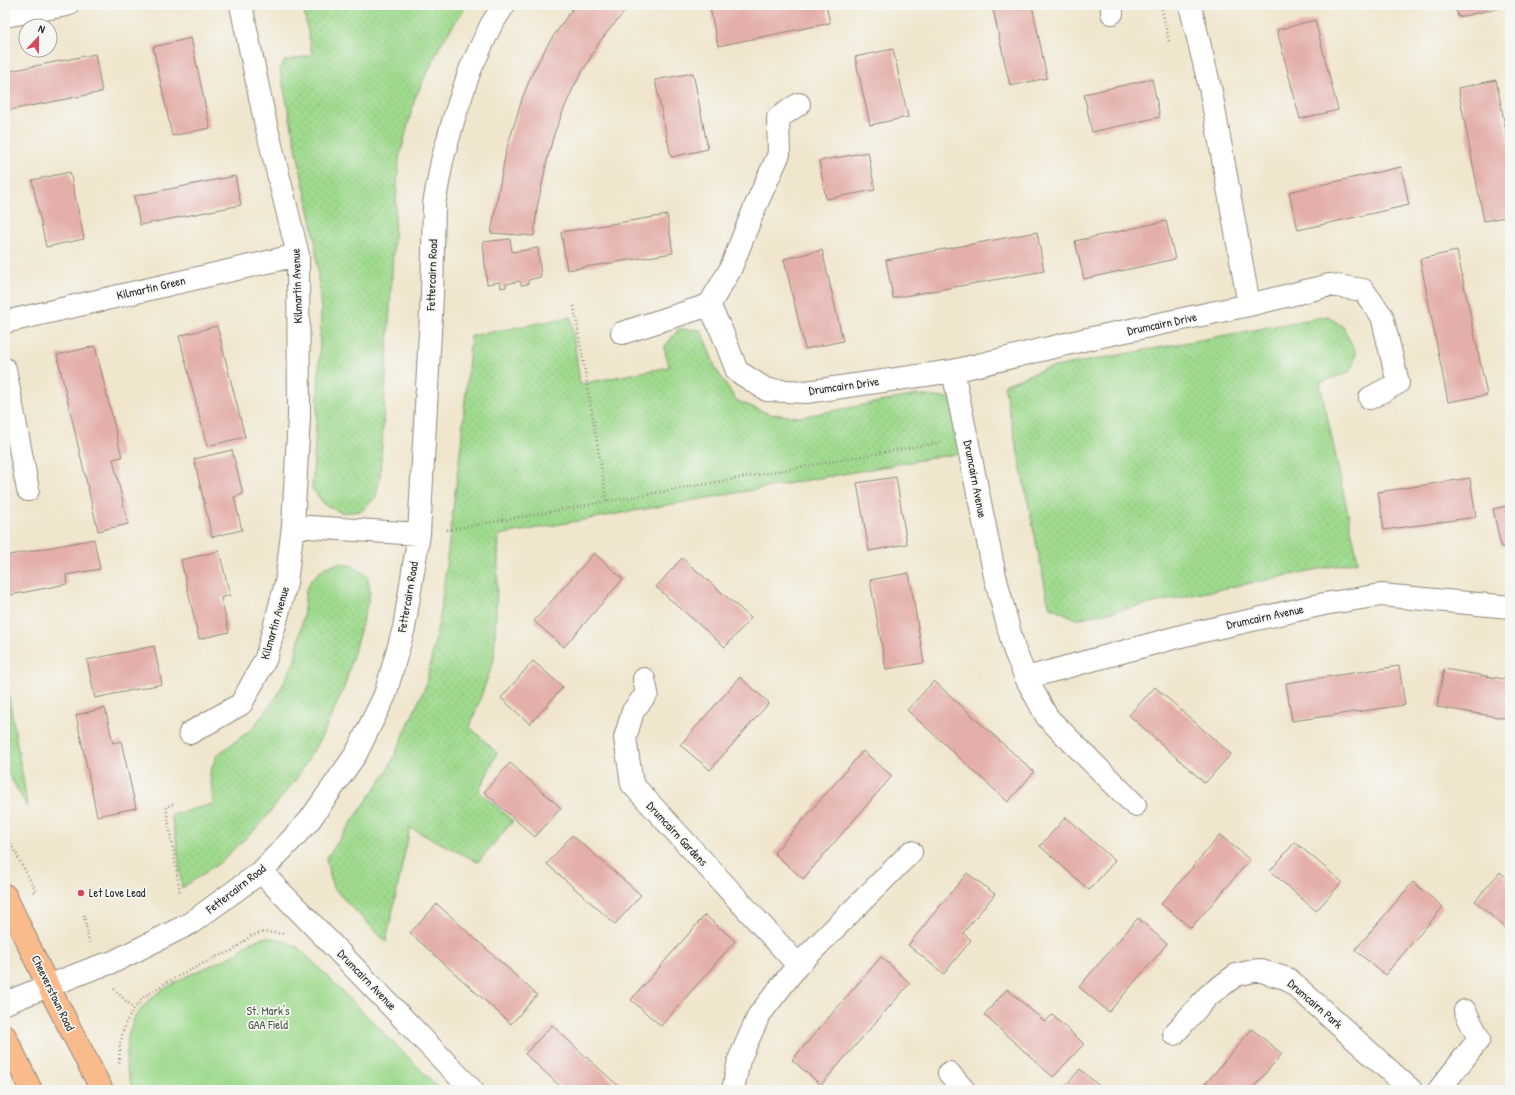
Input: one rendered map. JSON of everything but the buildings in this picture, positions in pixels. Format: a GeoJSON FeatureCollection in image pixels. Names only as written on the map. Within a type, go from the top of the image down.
{"type":"FeatureCollection","features":[{"type":"Feature","properties":{"kind":"main road","name":"Cheeverstown Road"},"geometry":{"type":"LineString","coordinates":[[5,895],[48,986],[102,1090]]}},
{"type":"Feature","properties":{"kind":"main road"},"geometry":{"type":"LineString","coordinates":[[5,1036],[31,1090]]}},
{"type":"Feature","properties":{"kind":"street"},"geometry":{"type":"LineString","coordinates":[[5,16],[67,5]]}},
{"type":"Feature","properties":{"kind":"street","name":"Kilmartin Avenue"},"geometry":{"type":"LineString","coordinates":[[190,734],[241,704],[266,658],[286,583],[293,526],[299,417],[298,255],[265,121],[241,5]]}},
{"type":"Feature","properties":{"kind":"street","name":"Fettercairn Road"},"geometry":{"type":"LineString","coordinates":[[5,1003],[113,962],[191,923],[261,872],[309,821],[356,754],[385,695],[404,628],[419,534],[431,312],[434,204],[442,161],[470,70],[491,25],[504,5]]}},
{"type":"Feature","properties":{"kind":"street"},"geometry":{"type":"LineString","coordinates":[[1190,5],[1211,92],[1249,305]]}},
{"type":"Feature","properties":{"kind":"street"},"geometry":{"type":"LineString","coordinates":[[622,333],[709,305],[730,270],[755,207],[779,154],[778,118],[799,104]]}},
{"type":"Feature","properties":{"kind":"street","name":"Kilmartin Green"},"geometry":{"type":"LineString","coordinates":[[5,322],[298,255]]}},
{"type":"Feature","properties":{"kind":"street","name":"Drumcairn Drive"},"geometry":{"type":"LineString","coordinates":[[709,305],[722,332],[737,371],[767,390],[806,392],[953,371],[1083,340],[1249,305],[1330,285],[1363,290],[1382,316],[1398,383],[1370,398]]}},
{"type":"Feature","properties":{"kind":"street"},"geometry":{"type":"LineString","coordinates":[[5,369],[28,490]]}},
{"type":"Feature","properties":{"kind":"street","name":"Drumcairn Avenue"},"geometry":{"type":"LineString","coordinates":[[953,371],[995,576],[1014,649],[1026,678],[1047,718],[1135,805]]}},
{"type":"Feature","properties":{"kind":"street"},"geometry":{"type":"LineString","coordinates":[[293,526],[419,534]]}},
{"type":"Feature","properties":{"kind":"street","name":"Drumcairn Avenue"},"geometry":{"type":"LineString","coordinates":[[1026,678],[1185,635],[1324,604],[1370,596],[1381,595],[1510,607]]}},
{"type":"Feature","properties":{"kind":"street","name":"Drumcairn Gardens"},"geometry":{"type":"LineString","coordinates":[[644,678],[647,693],[632,711],[625,738],[632,784],[798,965]]}},
{"type":"Feature","properties":{"kind":"street"},"geometry":{"type":"LineString","coordinates":[[733,1090],[739,1060],[760,1015],[782,985],[798,965],[911,852]]}},
{"type":"Feature","properties":{"kind":"street","name":"Drumcairn Avenue"},"geometry":{"type":"LineString","coordinates":[[261,872],[285,895],[472,1090]]}},
{"type":"Feature","properties":{"kind":"street","name":"Drumcairn Park"},"geometry":{"type":"LineString","coordinates":[[1174,1034],[1209,995],[1236,975],[1258,970],[1288,979],[1411,1090]]}},
{"type":"Feature","properties":{"kind":"street"},"geometry":{"type":"LineString","coordinates":[[1439,1090],[1479,1039],[1465,1012]]}},
{"type":"Feature","properties":{"kind":"street"},"geometry":{"type":"LineString","coordinates":[[948,1073],[964,1090]]}},
{"type":"Feature","properties":{"kind":"path"},"geometry":{"type":"LineString","coordinates":[[1161,5],[1169,42]]}},
{"type":"Feature","properties":{"kind":"path"},"geometry":{"type":"LineString","coordinates":[[574,306],[607,502]]}},
{"type":"Feature","properties":{"kind":"path"},"geometry":{"type":"LineString","coordinates":[[447,530],[947,441]]}},
{"type":"Feature","properties":{"kind":"path"},"geometry":{"type":"LineString","coordinates":[[173,804],[166,807],[180,892]]}},
{"type":"Feature","properties":{"kind":"path"},"geometry":{"type":"LineString","coordinates":[[5,833],[36,891]]}},
{"type":"Feature","properties":{"kind":"path"},"geometry":{"type":"LineString","coordinates":[[120,1069],[118,1063],[120,1044],[125,1024],[134,1009],[144,997],[165,983],[218,956],[232,951],[251,936],[263,932],[288,934]]}},
{"type":"Feature","properties":{"kind":"green space"},"geometry":{"type":"Polygon","coordinates":[[[303,5],[467,5],[442,42],[415,98],[399,159],[380,478],[376,497],[362,511],[342,513],[324,504],[312,488],[321,312],[315,239],[280,70],[284,61],[312,55],[303,5]]]}},
{"type":"Feature","properties":{"kind":"green space"},"geometry":{"type":"Polygon","coordinates":[[[1328,316],[1343,327],[1356,353],[1351,371],[1320,383],[1358,561],[1076,619],[1049,606],[1004,385],[1044,369],[1328,316]]]}},
{"type":"Feature","properties":{"kind":"green space"},"geometry":{"type":"Polygon","coordinates":[[[571,317],[580,384],[669,367],[664,347],[679,329],[701,330],[716,369],[736,400],[769,414],[800,417],[916,395],[955,399],[972,451],[499,535],[494,660],[470,727],[497,753],[479,791],[513,821],[478,862],[410,828],[386,942],[333,888],[326,859],[388,770],[426,685],[440,616],[461,444],[471,336],[571,317]]]}},
{"type":"Feature","properties":{"kind":"green space"},"geometry":{"type":"Polygon","coordinates":[[[340,563],[354,566],[368,577],[370,594],[344,688],[322,736],[297,778],[260,825],[218,864],[182,888],[176,838],[171,815],[213,804],[210,772],[217,755],[252,729],[277,696],[295,660],[303,618],[306,590],[312,579],[325,567],[340,563]]]}},
{"type":"Feature","properties":{"kind":"green space"},"geometry":{"type":"Polygon","coordinates":[[[5,674],[28,808],[5,768],[5,674]]]}},
{"type":"Feature","properties":{"kind":"green space","name":"St. Mark's GAA Field"},"geometry":{"type":"Polygon","coordinates":[[[266,937],[283,940],[299,948],[441,1090],[133,1090],[126,1067],[128,1036],[134,1018],[150,999],[162,990],[185,977],[234,955],[251,942],[266,937]]]}},
{"type":"Feature","properties":{"kind":"place","name":"Let Love Lead"},"geometry":{"type":"Point","coordinates":[81,893]}}]}
